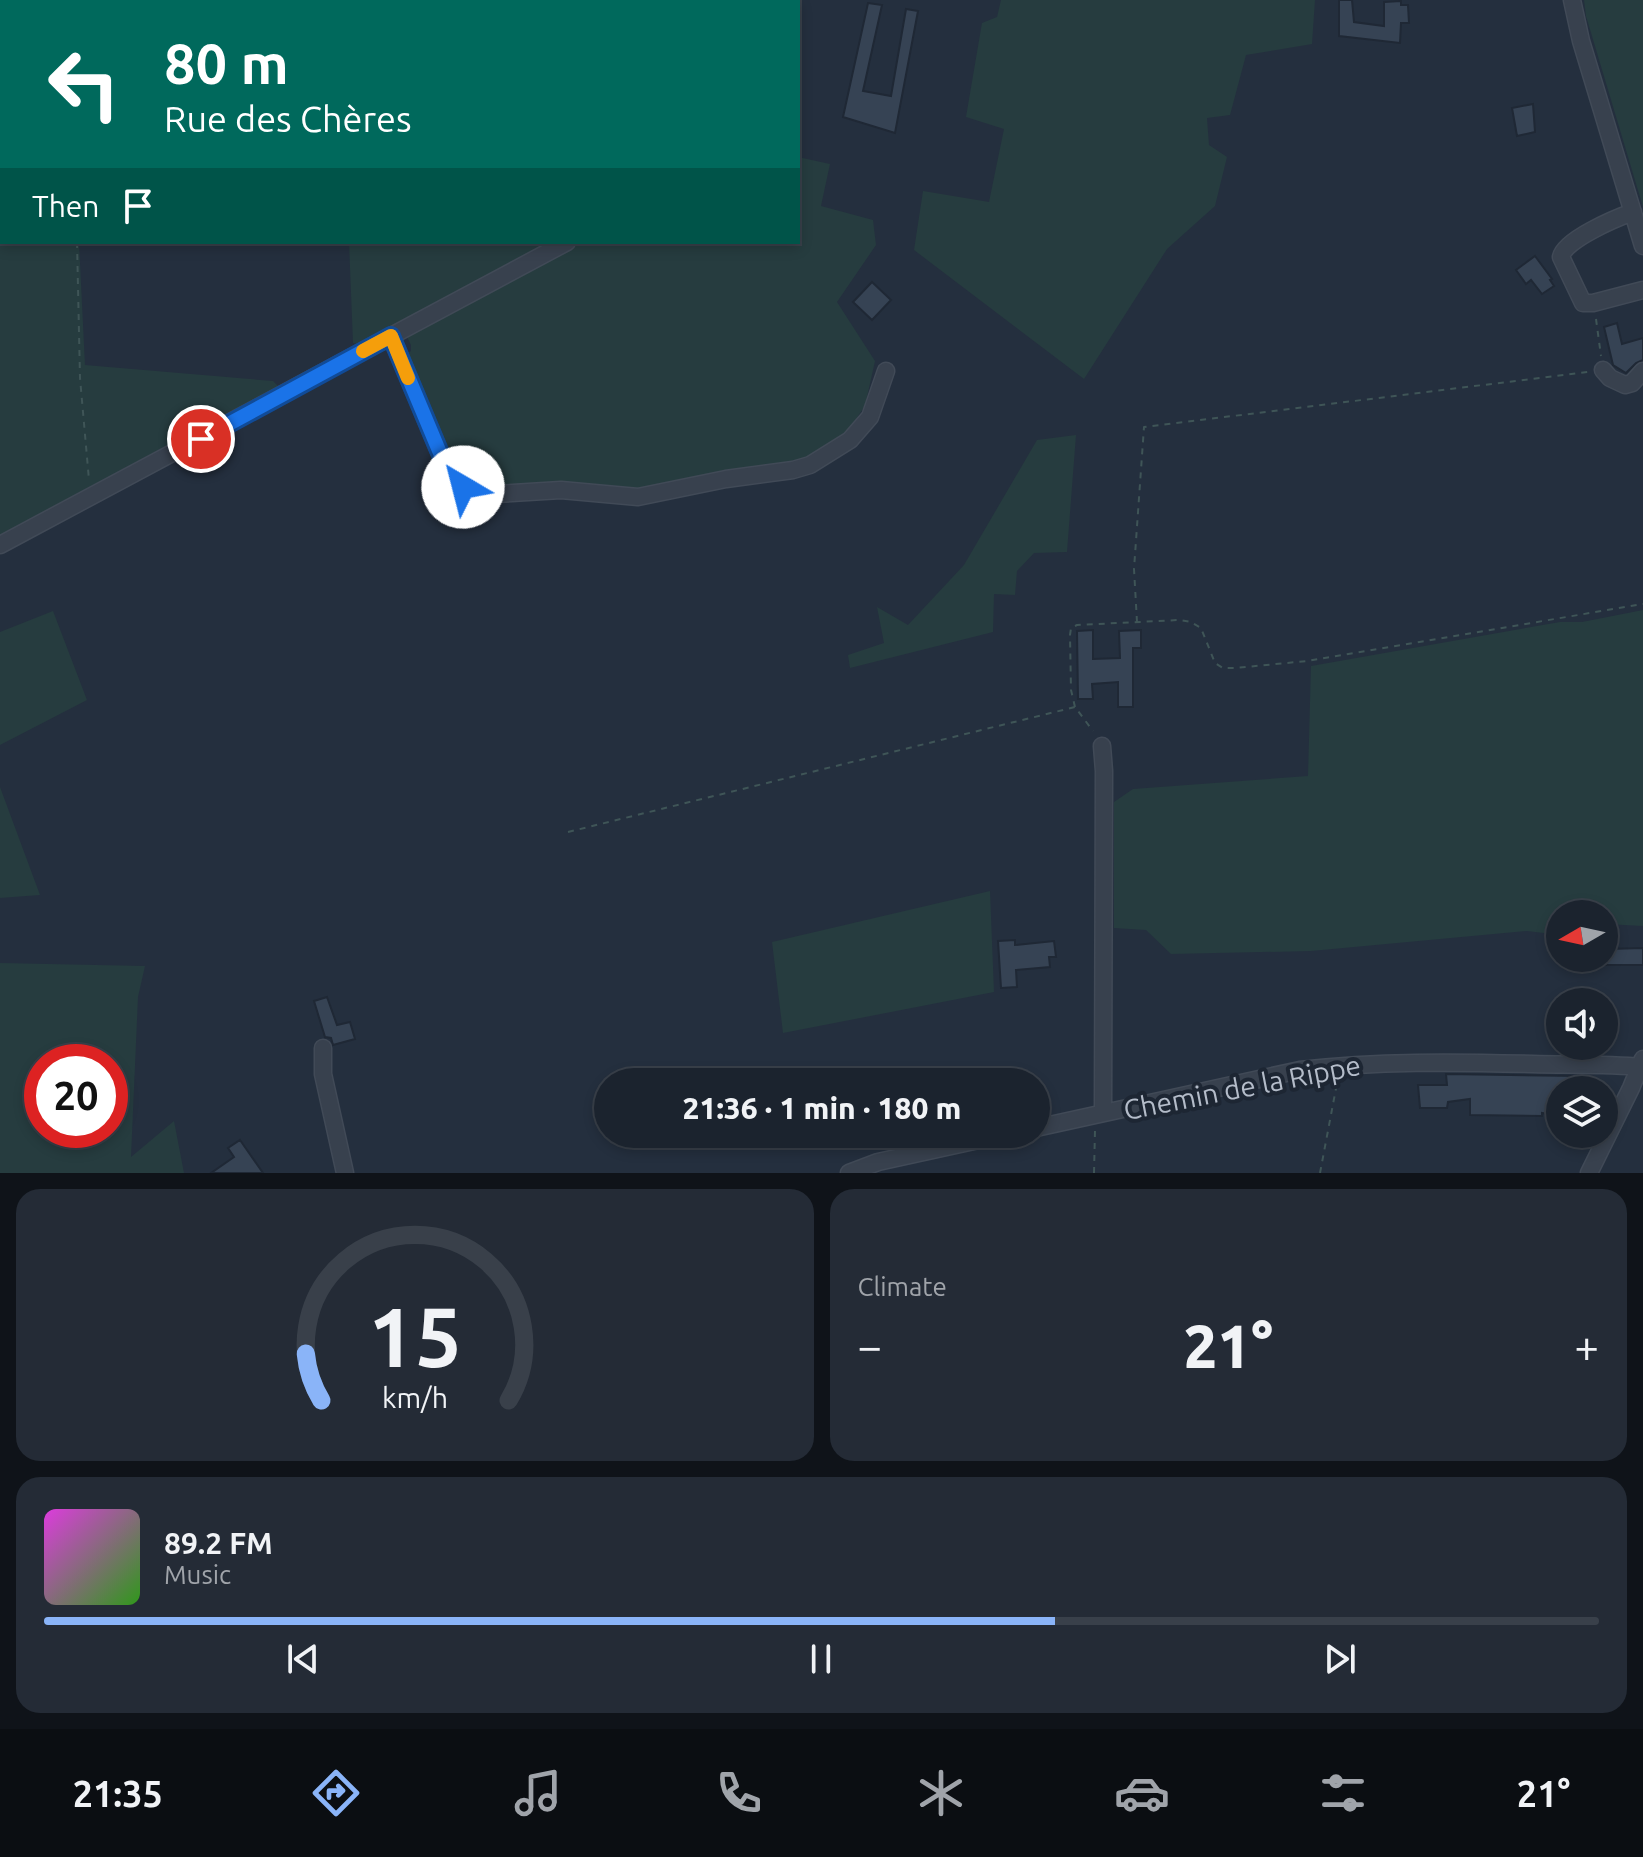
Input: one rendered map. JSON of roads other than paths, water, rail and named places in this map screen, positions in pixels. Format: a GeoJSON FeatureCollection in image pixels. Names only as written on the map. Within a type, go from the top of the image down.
{"type":"FeatureCollection","features":[{"type":"Feature","properties":{"kind":"street"},"geometry":{"type":"LineString","coordinates":[[1572,0],[1581,41],[1643,246]]}},
{"type":"Feature","properties":{"kind":"street"},"geometry":{"type":"LineString","coordinates":[[1633,212],[1591,231],[1561,251],[1562,262],[1583,303],[1643,290]]}},
{"type":"Feature","properties":{"kind":"street"},"geometry":{"type":"LineString","coordinates":[[0,545],[563,244]]}},
{"type":"Feature","properties":{"kind":"street"},"geometry":{"type":"LineString","coordinates":[[391,336],[448,472],[463,487],[480,495],[561,490],[638,497],[810,465],[850,440],[870,417],[886,371]]}},
{"type":"Feature","properties":{"kind":"street"},"geometry":{"type":"LineString","coordinates":[[1603,370],[1610,378],[1625,385],[1632,383],[1643,371]]}},
{"type":"Feature","properties":{"kind":"street"},"geometry":{"type":"LineString","coordinates":[[1098,1114],[1102,746]]}},
{"type":"Feature","properties":{"kind":"street"},"geometry":{"type":"LineString","coordinates":[[323,1048],[323,1074],[345,1173]]}},
{"type":"Feature","properties":{"kind":"street","name":"Chemin de la Rippe"},"geometry":{"type":"LineString","coordinates":[[1050,1125],[1300,1070],[1347,1065],[1490,1062],[1642,1064]]}},
{"type":"Feature","properties":{"kind":"street"},"geometry":{"type":"LineString","coordinates":[[1589,1173],[1642,1064]]}},
{"type":"Feature","properties":{"kind":"street"},"geometry":{"type":"LineString","coordinates":[[849,1173],[878,1162],[942,1148]]}}]}
